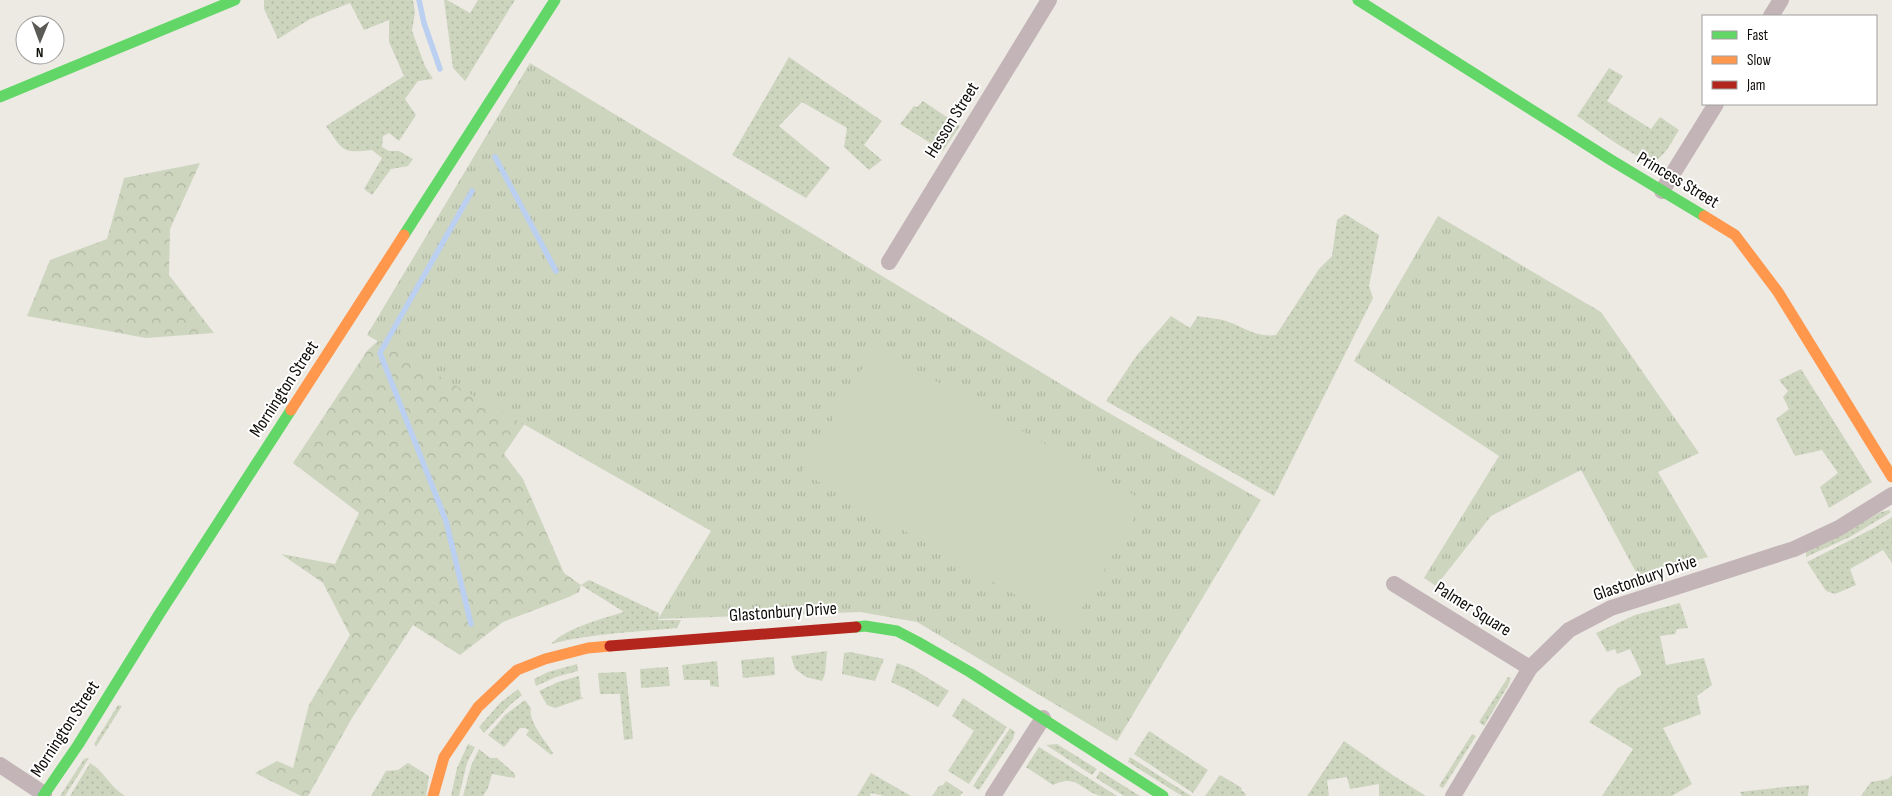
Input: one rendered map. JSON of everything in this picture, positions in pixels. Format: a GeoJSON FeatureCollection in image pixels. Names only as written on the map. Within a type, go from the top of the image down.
{"type":"FeatureCollection","features":[{"type":"Feature","properties":{"kind":"street"},"geometry":{"type":"LineString","coordinates":[[0,97],[235,0]]}},
{"type":"Feature","properties":{"kind":"street","name":"Mornington Street"},"geometry":{"type":"LineString","coordinates":[[43,795],[78,745],[158,616],[555,0]]}},
{"type":"Feature","properties":{"kind":"street","name":"Hesson Street"},"geometry":{"type":"LineString","coordinates":[[889,262],[1049,0]]}},
{"type":"Feature","properties":{"kind":"street","name":"Princess Street"},"geometry":{"type":"LineString","coordinates":[[1358,0],[1662,191],[1735,234],[1778,292],[1892,477]]}},
{"type":"Feature","properties":{"kind":"street"},"geometry":{"type":"LineString","coordinates":[[1772,15],[1781,0]]}},
{"type":"Feature","properties":{"kind":"street"},"geometry":{"type":"LineString","coordinates":[[1662,191],[1715,105]]}},
{"type":"Feature","properties":{"kind":"street","name":"Glastonbury Drive"},"geometry":{"type":"LineString","coordinates":[[1453,796],[1530,668],[1569,630],[1611,608],[1794,549],[1839,528],[1892,495]]}},
{"type":"Feature","properties":{"kind":"street","name":"Palmer Square"},"geometry":{"type":"LineString","coordinates":[[1394,584],[1530,668]]}},
{"type":"Feature","properties":{"kind":"street","name":"Glastonbury Drive"},"geometry":{"type":"LineString","coordinates":[[433,796],[444,757],[478,707],[517,670],[579,649],[734,635],[865,626],[897,631],[911,638],[970,672],[1162,796]]}},
{"type":"Feature","properties":{"kind":"street"},"geometry":{"type":"LineString","coordinates":[[993,796],[1043,718]]}},
{"type":"Feature","properties":{"kind":"street"},"geometry":{"type":"LineString","coordinates":[[0,765],[43,795]]}},
{"type":"Feature","properties":{"kind":"green space"},"geometry":{"type":"Polygon","coordinates":[[[264,0],[413,0],[415,12],[412,31],[425,66],[433,79],[418,81],[405,99],[416,115],[399,141],[389,133],[383,136],[382,147],[389,151],[399,151],[413,159],[408,166],[391,169],[372,195],[364,189],[382,158],[372,150],[354,151],[344,148],[326,126],[404,76],[389,42],[389,20],[364,30],[350,3],[310,19],[278,39],[264,9],[264,0]]]}},
{"type":"Feature","properties":{"kind":"green space"},"geometry":{"type":"Polygon","coordinates":[[[444,0],[470,13],[478,0],[515,0],[465,81],[453,68],[444,0]]]}},
{"type":"Feature","properties":{"kind":"green space"},"geometry":{"type":"Polygon","coordinates":[[[789,57],[882,121],[864,145],[882,160],[869,170],[844,147],[847,128],[802,102],[779,126],[830,168],[806,198],[732,155],[789,57]]]}},
{"type":"Feature","properties":{"kind":"green space"},"geometry":{"type":"Polygon","coordinates":[[[530,63],[1102,409],[1261,500],[1117,741],[917,622],[860,612],[658,619],[711,531],[367,335],[530,63]]]}},
{"type":"Feature","properties":{"kind":"green space"},"geometry":{"type":"Polygon","coordinates":[[[1609,68],[1623,76],[1607,101],[1651,129],[1660,117],[1679,130],[1660,158],[1650,160],[1640,157],[1617,144],[1577,116],[1609,68]]]}},
{"type":"Feature","properties":{"kind":"green space"},"geometry":{"type":"Polygon","coordinates":[[[923,101],[960,126],[943,151],[900,124],[914,106],[917,107],[923,101]]]}},
{"type":"Feature","properties":{"kind":"green space"},"geometry":{"type":"Polygon","coordinates":[[[200,163],[170,229],[169,275],[214,333],[146,338],[27,316],[50,260],[107,239],[124,178],[200,163]]]}},
{"type":"Feature","properties":{"kind":"green space"},"geometry":{"type":"Polygon","coordinates":[[[1345,214],[1379,235],[1369,286],[1373,298],[1274,496],[1106,401],[1137,355],[1171,316],[1190,328],[1198,316],[1226,321],[1262,335],[1276,335],[1319,269],[1332,256],[1337,220],[1345,214]]]}},
{"type":"Feature","properties":{"kind":"green space"},"geometry":{"type":"Polygon","coordinates":[[[1438,216],[1601,312],[1699,453],[1658,472],[1708,557],[1638,576],[1581,470],[1491,516],[1436,586],[1424,578],[1499,456],[1354,361],[1438,216]]]}},
{"type":"Feature","properties":{"kind":"green space"},"geometry":{"type":"Polygon","coordinates":[[[434,288],[547,391],[504,454],[523,479],[564,573],[581,585],[579,592],[569,597],[503,622],[460,655],[413,625],[352,718],[308,796],[301,796],[255,773],[277,761],[293,768],[309,705],[350,635],[323,583],[281,554],[335,564],[359,513],[293,463],[367,351],[434,288]]]}},
{"type":"Feature","properties":{"kind":"green space"},"geometry":{"type":"Polygon","coordinates":[[[875,346],[1144,501],[1071,627],[802,472],[875,346]]]}},
{"type":"Feature","properties":{"kind":"green space"},"geometry":{"type":"Polygon","coordinates":[[[1801,369],[1872,482],[1829,508],[1820,487],[1838,473],[1822,450],[1795,456],[1776,419],[1789,409],[1783,397],[1788,391],[1779,380],[1801,369]]]}},
{"type":"Feature","properties":{"kind":"green space"},"geometry":{"type":"Polygon","coordinates":[[[1890,510],[1890,513],[1850,537],[1806,557],[1806,551],[1881,512],[1890,510]]]}},
{"type":"Feature","properties":{"kind":"green space"},"geometry":{"type":"Polygon","coordinates":[[[1892,517],[1892,563],[1883,550],[1850,569],[1856,585],[1835,594],[1826,591],[1807,562],[1892,517]]]}},
{"type":"Feature","properties":{"kind":"green space"},"geometry":{"type":"Polygon","coordinates":[[[589,580],[659,613],[658,620],[681,620],[677,628],[598,635],[551,644],[576,628],[624,612],[581,585],[589,580]]]}},
{"type":"Feature","properties":{"kind":"green space"},"geometry":{"type":"Polygon","coordinates":[[[1680,603],[1688,628],[1677,629],[1675,634],[1660,636],[1666,665],[1704,658],[1712,685],[1697,696],[1701,714],[1663,728],[1692,784],[1672,796],[1602,796],[1633,749],[1589,722],[1618,688],[1641,675],[1641,672],[1630,649],[1617,654],[1615,649],[1607,652],[1596,633],[1635,615],[1680,603]]]}},
{"type":"Feature","properties":{"kind":"green space"},"geometry":{"type":"Polygon","coordinates":[[[827,651],[825,674],[822,681],[806,677],[795,669],[791,656],[827,651]]]}},
{"type":"Feature","properties":{"kind":"green space"},"geometry":{"type":"Polygon","coordinates":[[[850,652],[884,659],[875,681],[842,674],[844,653],[850,652]]]}},
{"type":"Feature","properties":{"kind":"green space"},"geometry":{"type":"Polygon","coordinates":[[[774,657],[775,675],[743,678],[741,660],[774,657]]]}},
{"type":"Feature","properties":{"kind":"green space"},"geometry":{"type":"Polygon","coordinates":[[[717,661],[719,687],[710,686],[710,680],[684,680],[682,665],[717,661]]]}},
{"type":"Feature","properties":{"kind":"green space"},"geometry":{"type":"Polygon","coordinates":[[[897,663],[913,669],[949,691],[938,707],[891,682],[897,663]]]}},
{"type":"Feature","properties":{"kind":"green space"},"geometry":{"type":"Polygon","coordinates":[[[577,664],[578,671],[556,677],[536,686],[534,679],[548,672],[577,664]]]}},
{"type":"Feature","properties":{"kind":"green space"},"geometry":{"type":"Polygon","coordinates":[[[668,667],[670,686],[641,688],[640,669],[668,667]]]}},
{"type":"Feature","properties":{"kind":"green space"},"geometry":{"type":"Polygon","coordinates":[[[626,672],[633,739],[624,740],[620,694],[600,694],[598,673],[626,672]]]}},
{"type":"Feature","properties":{"kind":"green space"},"geometry":{"type":"Polygon","coordinates":[[[579,676],[581,697],[584,698],[555,708],[547,705],[539,691],[558,682],[579,676]]]}},
{"type":"Feature","properties":{"kind":"green space"},"geometry":{"type":"Polygon","coordinates":[[[1508,677],[1511,678],[1509,684],[1484,726],[1479,722],[1508,677]]]}},
{"type":"Feature","properties":{"kind":"green space"},"geometry":{"type":"Polygon","coordinates":[[[518,689],[522,695],[484,733],[479,727],[500,703],[518,689]]]}},
{"type":"Feature","properties":{"kind":"green space"},"geometry":{"type":"Polygon","coordinates":[[[963,698],[1007,727],[969,784],[948,771],[974,731],[952,716],[963,698]]]}},
{"type":"Feature","properties":{"kind":"green space"},"geometry":{"type":"Polygon","coordinates":[[[525,700],[531,708],[532,719],[538,731],[553,753],[551,755],[526,735],[529,730],[525,728],[520,728],[504,747],[488,735],[505,715],[525,700]]]}},
{"type":"Feature","properties":{"kind":"green space"},"geometry":{"type":"Polygon","coordinates":[[[118,705],[122,706],[96,747],[94,744],[118,705]]]}},
{"type":"Feature","properties":{"kind":"green space"},"geometry":{"type":"Polygon","coordinates":[[[1010,728],[1015,732],[1013,739],[979,790],[973,786],[1010,728]]]}},
{"type":"Feature","properties":{"kind":"green space"},"geometry":{"type":"Polygon","coordinates":[[[1149,731],[1208,770],[1193,793],[1134,754],[1149,731]]]}},
{"type":"Feature","properties":{"kind":"green space"},"geometry":{"type":"Polygon","coordinates":[[[1472,734],[1476,736],[1443,788],[1439,786],[1472,734]]]}},
{"type":"Feature","properties":{"kind":"green space"},"geometry":{"type":"Polygon","coordinates":[[[1344,741],[1426,796],[1379,796],[1379,784],[1350,789],[1347,777],[1327,780],[1329,796],[1307,796],[1344,741]]]}},
{"type":"Feature","properties":{"kind":"green space"},"geometry":{"type":"Polygon","coordinates":[[[468,744],[475,747],[467,763],[459,796],[451,796],[457,768],[468,744]]]}},
{"type":"Feature","properties":{"kind":"green space"},"geometry":{"type":"Polygon","coordinates":[[[1057,744],[1097,769],[1092,775],[1046,745],[1057,744]]]}},
{"type":"Feature","properties":{"kind":"green space"},"geometry":{"type":"Polygon","coordinates":[[[1039,747],[1117,796],[1094,794],[1078,784],[1068,781],[1053,785],[1026,767],[1039,747]]]}},
{"type":"Feature","properties":{"kind":"green space"},"geometry":{"type":"Polygon","coordinates":[[[479,749],[490,758],[497,758],[515,774],[515,778],[492,774],[488,788],[483,796],[463,796],[471,766],[479,749]]]}},
{"type":"Feature","properties":{"kind":"green space"},"geometry":{"type":"Polygon","coordinates":[[[1130,757],[1191,796],[1182,796],[1128,762],[1130,757]]]}},
{"type":"Feature","properties":{"kind":"green space"},"geometry":{"type":"Polygon","coordinates":[[[89,758],[65,796],[60,796],[84,759],[89,758]]]}},
{"type":"Feature","properties":{"kind":"green space"},"geometry":{"type":"Polygon","coordinates":[[[90,763],[115,788],[125,796],[70,796],[90,763]]]}},
{"type":"Feature","properties":{"kind":"green space"},"geometry":{"type":"Polygon","coordinates":[[[408,763],[429,776],[426,796],[371,796],[386,771],[398,770],[408,763]]]}},
{"type":"Feature","properties":{"kind":"green space"},"geometry":{"type":"Polygon","coordinates":[[[1100,771],[1140,796],[1124,796],[1096,778],[1100,771]]]}},
{"type":"Feature","properties":{"kind":"green space"},"geometry":{"type":"Polygon","coordinates":[[[871,773],[911,796],[884,796],[871,793],[870,796],[857,796],[871,773]]]}},
{"type":"Feature","properties":{"kind":"green space"},"geometry":{"type":"Polygon","coordinates":[[[1220,775],[1242,788],[1241,790],[1246,794],[1245,796],[1205,796],[1220,775]]]}},
{"type":"Feature","properties":{"kind":"green space"},"geometry":{"type":"Polygon","coordinates":[[[1892,775],[1892,796],[1861,796],[1871,782],[1888,779],[1892,775]]]}},
{"type":"Feature","properties":{"kind":"green space"},"geometry":{"type":"Polygon","coordinates":[[[946,781],[963,792],[960,796],[932,796],[939,786],[943,785],[946,781]]]}},
{"type":"Feature","properties":{"kind":"green space"},"geometry":{"type":"Polygon","coordinates":[[[1809,785],[1808,796],[1742,796],[1740,792],[1784,787],[1809,785]]]}},
{"type":"Feature","properties":{"kind":"waterway"},"geometry":{"type":"LineString","coordinates":[[419,0],[424,23],[440,69]]}},
{"type":"Feature","properties":{"kind":"waterway"},"geometry":{"type":"LineString","coordinates":[[495,157],[556,271]]}},
{"type":"Feature","properties":{"kind":"waterway"},"geometry":{"type":"LineString","coordinates":[[471,624],[446,521],[380,353],[472,191]]}},
{"type":"Feature","properties":{"kind":"traffic: fast"},"geometry":{"type":"LineString","coordinates":[[0,97],[235,0]]}},
{"type":"Feature","properties":{"kind":"traffic: fast"},"geometry":{"type":"LineString","coordinates":[[404,235],[555,0]]}},
{"type":"Feature","properties":{"kind":"traffic: fast"},"geometry":{"type":"LineString","coordinates":[[1358,0],[1611,160],[1704,216]]}},
{"type":"Feature","properties":{"kind":"traffic: fast"},"geometry":{"type":"LineString","coordinates":[[43,796],[78,745],[158,616],[291,410]]}},
{"type":"Feature","properties":{"kind":"traffic: fast"},"geometry":{"type":"LineString","coordinates":[[856,627],[865,626],[897,631],[918,642],[970,672],[1163,796]]}},
{"type":"Feature","properties":{"kind":"traffic: slow"},"geometry":{"type":"LineString","coordinates":[[1704,216],[1735,235],[1778,292],[1892,477]]}},
{"type":"Feature","properties":{"kind":"traffic: slow"},"geometry":{"type":"LineString","coordinates":[[291,410],[404,235]]}},
{"type":"Feature","properties":{"kind":"traffic: slow"},"geometry":{"type":"LineString","coordinates":[[433,796],[444,757],[478,707],[517,670],[545,659],[588,648],[610,646]]}},
{"type":"Feature","properties":{"kind":"traffic: jam"},"geometry":{"type":"LineString","coordinates":[[610,646],[856,627]]}}]}
